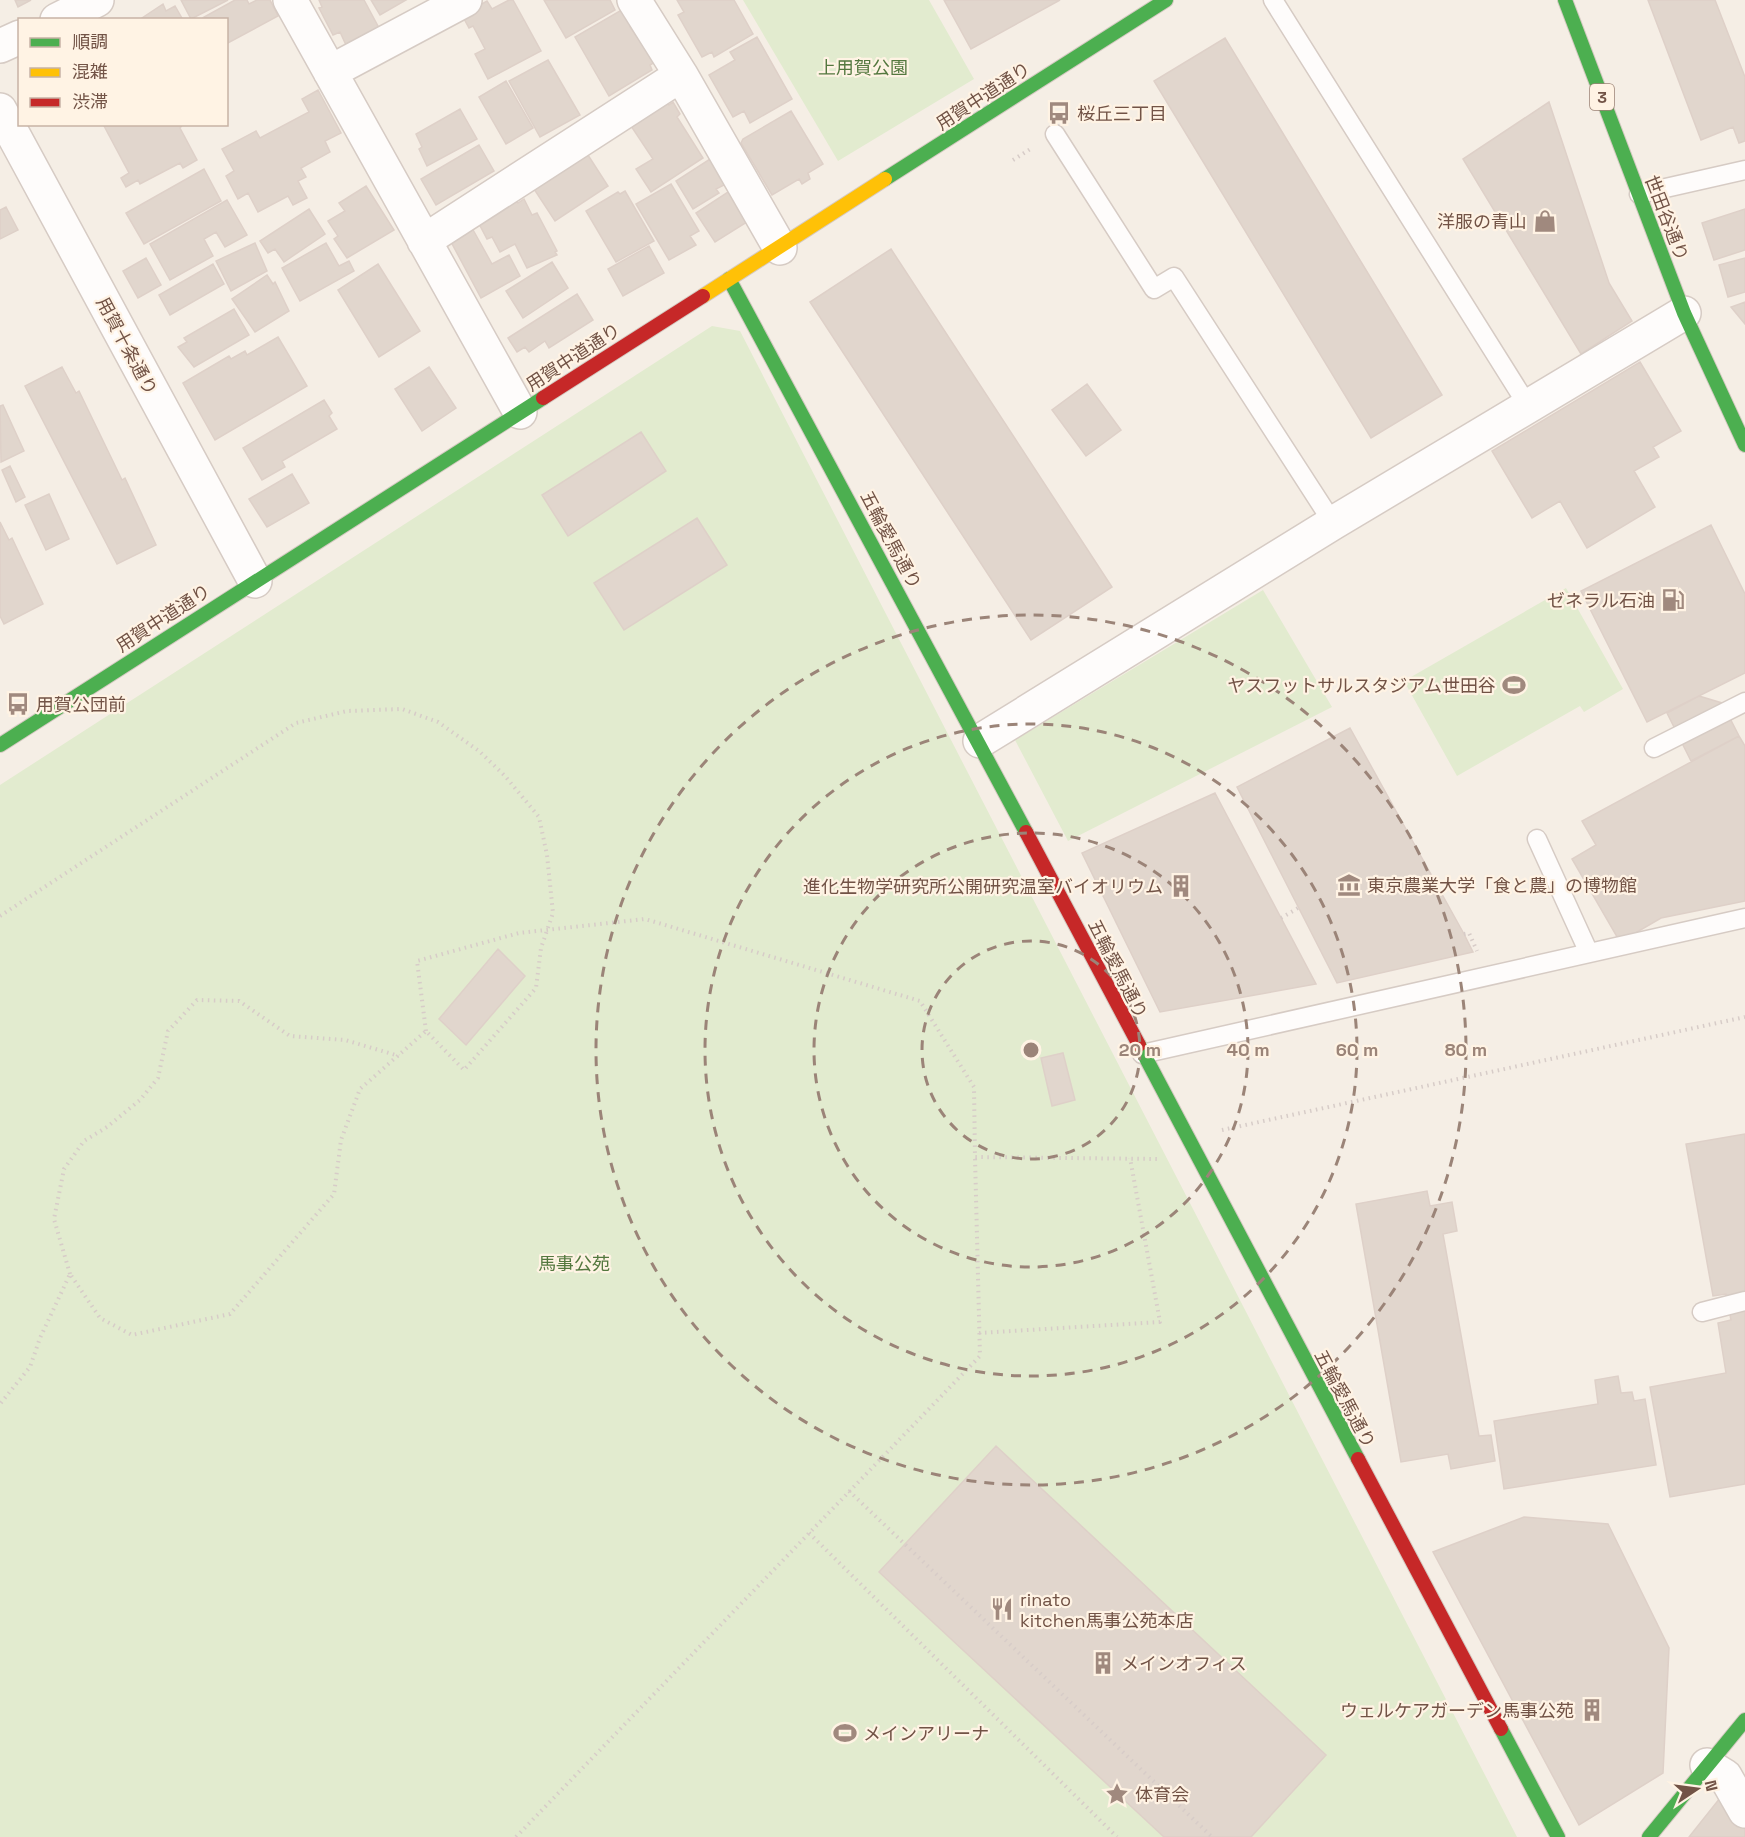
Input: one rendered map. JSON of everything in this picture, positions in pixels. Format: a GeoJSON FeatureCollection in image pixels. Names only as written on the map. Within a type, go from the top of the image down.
{"type":"FeatureCollection","features":[{"type":"Feature","properties":{"kind":"street"},"geometry":{"type":"LineString","coordinates":[[290,0],[520,412]]}},
{"type":"Feature","properties":{"kind":"street"},"geometry":{"type":"LineString","coordinates":[[330,72],[465,0]]}},
{"type":"Feature","properties":{"kind":"street"},"geometry":{"type":"LineString","coordinates":[[634,0],[681,75],[780,248]]}},
{"type":"Feature","properties":{"kind":"street","name":"用賀中道通り"},"geometry":{"type":"LineString","coordinates":[[0,745],[1166,0]]}},
{"type":"Feature","properties":{"kind":"street","name":"世田谷通り"},"geometry":{"type":"LineString","coordinates":[[1564,0],[1684,313],[1745,444]]}},
{"type":"Feature","properties":{"kind":"street"},"geometry":{"type":"LineString","coordinates":[[0,46],[18,38]]}},
{"type":"Feature","properties":{"kind":"street"},"geometry":{"type":"LineString","coordinates":[[424,241],[681,75]]}},
{"type":"Feature","properties":{"kind":"street","name":"用賀十条通り"},"geometry":{"type":"LineString","coordinates":[[0,110],[255,581]]}},
{"type":"Feature","properties":{"kind":"street","name":"五輪愛馬通り"},"geometry":{"type":"LineString","coordinates":[[729,279],[980,741],[1142,1054],[1558,1837]]}},
{"type":"Feature","properties":{"kind":"street"},"geometry":{"type":"LineString","coordinates":[[980,741],[1333,523],[1684,313]]}},
{"type":"Feature","properties":{"kind":"street"},"geometry":{"type":"LineString","coordinates":[[1649,1837],[1745,1720]]}},
{"type":"Feature","properties":{"kind":"street"},"geometry":{"type":"LineString","coordinates":[[1707,1765],[1725,1776],[1745,1810]]}},
{"type":"Feature","properties":{"kind":"lane"},"geometry":{"type":"LineString","coordinates":[[1274,0],[1528,406]]}},
{"type":"Feature","properties":{"kind":"lane"},"geometry":{"type":"LineString","coordinates":[[1055,134],[1154,289],[1174,277],[1333,523]]}},
{"type":"Feature","properties":{"kind":"lane"},"geometry":{"type":"LineString","coordinates":[[1639,194],[1745,170]]}},
{"type":"Feature","properties":{"kind":"lane"},"geometry":{"type":"LineString","coordinates":[[1654,748],[1745,702]]}},
{"type":"Feature","properties":{"kind":"lane"},"geometry":{"type":"LineString","coordinates":[[1537,839],[1589,953]]}},
{"type":"Feature","properties":{"kind":"lane"},"geometry":{"type":"LineString","coordinates":[[1142,1054],[1745,918]]}},
{"type":"Feature","properties":{"kind":"lane"},"geometry":{"type":"LineString","coordinates":[[1702,1312],[1745,1301]]}},
{"type":"Feature","properties":{"kind":"path"},"geometry":{"type":"LineString","coordinates":[[0,916],[296,723],[347,711],[402,709],[438,722],[479,751],[505,776],[539,817],[548,855],[553,913],[548,930],[541,948],[536,988],[464,1070],[426,1031],[417,961],[519,933],[548,930],[645,919],[920,1001],[974,1087],[980,1356],[516,1837]]}},
{"type":"Feature","properties":{"kind":"path"},"geometry":{"type":"LineString","coordinates":[[1281,918],[1298,908]]}},
{"type":"Feature","properties":{"kind":"path"},"geometry":{"type":"LineString","coordinates":[[400,1056],[345,1040],[290,1036],[239,1001],[197,1000],[168,1031],[158,1078],[140,1100],[108,1127],[84,1141],[64,1169],[54,1219],[70,1274],[100,1318],[132,1335],[230,1314],[334,1194],[341,1140],[360,1089],[400,1056],[426,1031]]}},
{"type":"Feature","properties":{"kind":"path"},"geometry":{"type":"LineString","coordinates":[[1212,1132],[1745,1017]]}},
{"type":"Feature","properties":{"kind":"path"},"geometry":{"type":"LineString","coordinates":[[975,1157],[1157,1159]]}},
{"type":"Feature","properties":{"kind":"path"},"geometry":{"type":"LineString","coordinates":[[979,1333],[1160,1322],[1130,1158]]}},
{"type":"Feature","properties":{"kind":"path"},"geometry":{"type":"LineString","coordinates":[[0,1404],[30,1367],[40,1338],[70,1274]]}},
{"type":"Feature","properties":{"kind":"path"},"geometry":{"type":"LineString","coordinates":[[849,1491],[1212,1837]]}},
{"type":"Feature","properties":{"kind":"path"},"geometry":{"type":"LineString","coordinates":[[809,1533],[1117,1837]]}},
{"type":"Feature","properties":{"kind":"green space","name":"上用賀公園"},"geometry":{"type":"Polygon","coordinates":[[[743,0],[929,0],[974,79],[838,161],[743,0]]]}},
{"type":"Feature","properties":{"kind":"green space","name":"馬事公苑"},"geometry":{"type":"Polygon","coordinates":[[[712,326],[740,331],[1517,1837],[0,1837],[0,785],[712,326]]]}},
{"type":"Feature","properties":{"kind":"green space","name":"ヤスフットサルスタジアム世田谷"},"geometry":{"type":"Polygon","coordinates":[[[1566,588],[1623,689],[1584,712],[1580,706],[1457,776],[1404,681],[1566,588]]]}},
{"type":"Feature","properties":{"kind":"green space"},"geometry":{"type":"Polygon","coordinates":[[[1263,590],[1332,707],[1068,841],[1015,740],[1263,590]]]}},
{"type":"Feature","properties":{"kind":"building"},"geometry":{"type":"Polygon","coordinates":[[[15,0],[31,0],[18,7],[15,0]]]}},
{"type":"Feature","properties":{"kind":"building"},"geometry":{"type":"Polygon","coordinates":[[[181,0],[228,0],[193,18],[190,18],[181,0]]]}},
{"type":"Feature","properties":{"kind":"building"},"geometry":{"type":"Polygon","coordinates":[[[235,0],[247,0],[249,4],[257,0],[270,0],[278,16],[228,43],[228,18],[204,17],[235,0]]]}},
{"type":"Feature","properties":{"kind":"building"},"geometry":{"type":"Polygon","coordinates":[[[319,0],[364,0],[379,28],[346,45],[340,32],[333,35],[319,8],[322,7],[319,0]]]}},
{"type":"Feature","properties":{"kind":"building"},"geometry":{"type":"Polygon","coordinates":[[[371,0],[406,0],[380,15],[371,0]]]}},
{"type":"Feature","properties":{"kind":"building"},"geometry":{"type":"Polygon","coordinates":[[[513,0],[541,51],[488,79],[475,54],[485,49],[473,26],[469,28],[462,15],[487,1],[492,9],[513,0]]]}},
{"type":"Feature","properties":{"kind":"building"},"geometry":{"type":"Polygon","coordinates":[[[544,0],[610,0],[615,10],[566,38],[544,0]]]}},
{"type":"Feature","properties":{"kind":"building"},"geometry":{"type":"Polygon","coordinates":[[[677,0],[734,0],[753,34],[714,57],[712,52],[702,57],[678,15],[684,12],[677,0]]]}},
{"type":"Feature","properties":{"kind":"building"},"geometry":{"type":"Polygon","coordinates":[[[944,0],[1060,0],[971,49],[944,0]]]}},
{"type":"Feature","properties":{"kind":"building"},"geometry":{"type":"Polygon","coordinates":[[[1648,0],[1715,0],[1745,77],[1745,141],[1739,143],[1733,127],[1701,140],[1648,0]]]}},
{"type":"Feature","properties":{"kind":"building"},"geometry":{"type":"Polygon","coordinates":[[[163,4],[166,11],[175,6],[182,18],[142,18],[163,4]]]}},
{"type":"Feature","properties":{"kind":"building"},"geometry":{"type":"Polygon","coordinates":[[[625,8],[634,24],[630,27],[655,62],[650,65],[652,70],[609,96],[575,37],[625,8]]]}},
{"type":"Feature","properties":{"kind":"building"},"geometry":{"type":"Polygon","coordinates":[[[757,37],[792,99],[750,123],[744,111],[733,117],[709,75],[735,60],[730,52],[757,37]]]}},
{"type":"Feature","properties":{"kind":"building"},"geometry":{"type":"Polygon","coordinates":[[[1225,38],[1442,395],[1371,438],[1154,81],[1225,38]]]}},
{"type":"Feature","properties":{"kind":"building"},"geometry":{"type":"Polygon","coordinates":[[[548,60],[580,115],[540,137],[509,81],[548,60]]]}},
{"type":"Feature","properties":{"kind":"building"},"geometry":{"type":"Polygon","coordinates":[[[506,81],[533,128],[506,144],[479,97],[506,81]]]}},
{"type":"Feature","properties":{"kind":"building"},"geometry":{"type":"Polygon","coordinates":[[[318,90],[341,133],[325,141],[330,152],[301,168],[306,177],[298,181],[307,198],[293,205],[288,196],[258,212],[248,193],[238,199],[226,176],[234,171],[222,149],[256,131],[260,138],[309,112],[302,99],[318,90]]]}},
{"type":"Feature","properties":{"kind":"building"},"geometry":{"type":"Polygon","coordinates":[[[666,102],[669,105],[673,102],[680,114],[677,117],[703,158],[651,192],[636,169],[653,159],[631,126],[666,102]]]}},
{"type":"Feature","properties":{"kind":"building","name":"洋服の青山"},"geometry":{"type":"Polygon","coordinates":[[[1549,102],[1609,283],[1632,321],[1581,354],[1463,159],[1549,102]]]}},
{"type":"Feature","properties":{"kind":"building"},"geometry":{"type":"Polygon","coordinates":[[[460,109],[477,139],[427,166],[419,149],[422,147],[416,134],[460,109]]]}},
{"type":"Feature","properties":{"kind":"building"},"geometry":{"type":"Polygon","coordinates":[[[791,111],[823,164],[808,173],[810,179],[802,184],[799,179],[772,195],[741,143],[743,139],[791,111]]]}},
{"type":"Feature","properties":{"kind":"building"},"geometry":{"type":"Polygon","coordinates":[[[104,126],[182,126],[180,128],[197,160],[183,168],[180,163],[140,184],[138,180],[126,187],[121,178],[129,173],[104,126]]]}},
{"type":"Feature","properties":{"kind":"building"},"geometry":{"type":"Polygon","coordinates":[[[479,145],[494,171],[436,205],[421,179],[479,145]]]}},
{"type":"Feature","properties":{"kind":"building"},"geometry":{"type":"Polygon","coordinates":[[[586,152],[608,186],[555,221],[532,186],[586,152]]]}},
{"type":"Feature","properties":{"kind":"building"},"geometry":{"type":"Polygon","coordinates":[[[710,159],[726,184],[716,189],[719,193],[693,209],[676,181],[710,159]]]}},
{"type":"Feature","properties":{"kind":"building"},"geometry":{"type":"Polygon","coordinates":[[[204,169],[221,201],[144,244],[126,213],[204,169]]]}},
{"type":"Feature","properties":{"kind":"building"},"geometry":{"type":"Polygon","coordinates":[[[671,184],[699,231],[690,236],[696,245],[669,260],[636,204],[671,184]]]}},
{"type":"Feature","properties":{"kind":"building"},"geometry":{"type":"Polygon","coordinates":[[[366,186],[394,230],[347,258],[334,239],[338,236],[328,221],[345,211],[339,203],[366,186]]]}},
{"type":"Feature","properties":{"kind":"building"},"geometry":{"type":"Polygon","coordinates":[[[731,190],[747,222],[715,242],[696,213],[731,190]]]}},
{"type":"Feature","properties":{"kind":"building"},"geometry":{"type":"Polygon","coordinates":[[[625,191],[654,241],[616,262],[586,211],[618,192],[620,194],[625,191]]]}},
{"type":"Feature","properties":{"kind":"building"},"geometry":{"type":"Polygon","coordinates":[[[515,197],[518,203],[524,199],[532,215],[537,213],[557,251],[555,252],[557,255],[527,268],[515,244],[500,252],[492,237],[487,239],[476,218],[515,197]]]}},
{"type":"Feature","properties":{"kind":"building"},"geometry":{"type":"Polygon","coordinates":[[[227,200],[247,235],[225,247],[216,232],[204,239],[213,256],[170,280],[150,244],[227,200]]]}},
{"type":"Feature","properties":{"kind":"building"},"geometry":{"type":"Polygon","coordinates":[[[6,207],[18,230],[0,239],[0,210],[6,207]]]}},
{"type":"Feature","properties":{"kind":"building"},"geometry":{"type":"Polygon","coordinates":[[[309,209],[325,234],[284,262],[275,249],[268,253],[260,241],[309,209]]]}},
{"type":"Feature","properties":{"kind":"building"},"geometry":{"type":"Polygon","coordinates":[[[1745,209],[1745,250],[1714,260],[1702,223],[1745,209]]]}},
{"type":"Feature","properties":{"kind":"building"},"geometry":{"type":"Polygon","coordinates":[[[472,228],[492,264],[509,255],[520,276],[481,298],[450,240],[472,228]]]}},
{"type":"Feature","properties":{"kind":"building"},"geometry":{"type":"Polygon","coordinates":[[[255,243],[267,271],[231,291],[216,261],[255,243]]]}},
{"type":"Feature","properties":{"kind":"building"},"geometry":{"type":"Polygon","coordinates":[[[326,243],[339,266],[349,261],[354,271],[300,301],[282,268],[326,243]]]}},
{"type":"Feature","properties":{"kind":"building"},"geometry":{"type":"Polygon","coordinates":[[[649,246],[664,273],[623,296],[608,269],[649,246]]]}},
{"type":"Feature","properties":{"kind":"building"},"geometry":{"type":"Polygon","coordinates":[[[891,249],[1112,587],[1031,640],[810,302],[891,249]]]}},
{"type":"Feature","properties":{"kind":"building"},"geometry":{"type":"Polygon","coordinates":[[[146,258],[161,285],[138,298],[123,271],[146,258]]]}},
{"type":"Feature","properties":{"kind":"building"},"geometry":{"type":"Polygon","coordinates":[[[1745,258],[1745,292],[1728,297],[1719,265],[1745,258]]]}},
{"type":"Feature","properties":{"kind":"building"},"geometry":{"type":"Polygon","coordinates":[[[552,262],[568,288],[523,318],[506,291],[552,262]]]}},
{"type":"Feature","properties":{"kind":"building"},"geometry":{"type":"Polygon","coordinates":[[[213,264],[224,284],[170,315],[159,295],[213,264]]]}},
{"type":"Feature","properties":{"kind":"building"},"geometry":{"type":"Polygon","coordinates":[[[378,264],[420,331],[379,357],[338,290],[378,264]]]}},
{"type":"Feature","properties":{"kind":"building"},"geometry":{"type":"Polygon","coordinates":[[[267,275],[273,284],[275,282],[289,311],[255,332],[232,299],[267,275]]]}},
{"type":"Feature","properties":{"kind":"building"},"geometry":{"type":"Polygon","coordinates":[[[577,294],[593,320],[549,348],[545,341],[529,352],[525,347],[517,352],[508,338],[577,294]]]}},
{"type":"Feature","properties":{"kind":"building"},"geometry":{"type":"Polygon","coordinates":[[[1745,302],[1745,324],[1731,307],[1745,302]]]}},
{"type":"Feature","properties":{"kind":"building"},"geometry":{"type":"Polygon","coordinates":[[[234,309],[249,335],[194,367],[178,347],[187,342],[184,338],[234,309]]]}},
{"type":"Feature","properties":{"kind":"building"},"geometry":{"type":"Polygon","coordinates":[[[278,337],[307,386],[215,440],[183,383],[229,356],[231,359],[245,351],[247,355],[278,337]]]}},
{"type":"Feature","properties":{"kind":"building"},"geometry":{"type":"Polygon","coordinates":[[[1640,362],[1681,431],[1653,447],[1659,457],[1634,471],[1655,507],[1587,548],[1560,501],[1532,518],[1492,451],[1640,362]]]}},
{"type":"Feature","properties":{"kind":"building"},"geometry":{"type":"Polygon","coordinates":[[[62,367],[76,393],[79,391],[122,480],[125,478],[156,545],[117,564],[25,386],[62,367]]]}},
{"type":"Feature","properties":{"kind":"building"},"geometry":{"type":"Polygon","coordinates":[[[429,367],[456,408],[422,431],[395,389],[429,367]]]}},
{"type":"Feature","properties":{"kind":"building"},"geometry":{"type":"Polygon","coordinates":[[[1087,384],[1121,430],[1086,456],[1052,410],[1087,384]]]}},
{"type":"Feature","properties":{"kind":"building"},"geometry":{"type":"Polygon","coordinates":[[[324,400],[332,413],[329,416],[337,429],[282,461],[285,467],[262,480],[243,448],[324,400]]]}},
{"type":"Feature","properties":{"kind":"building"},"geometry":{"type":"Polygon","coordinates":[[[3,405],[24,451],[1,462],[0,406],[3,405]]]}},
{"type":"Feature","properties":{"kind":"building"},"geometry":{"type":"Polygon","coordinates":[[[641,432],[666,471],[568,536],[542,495],[641,432]]]}},
{"type":"Feature","properties":{"kind":"building"},"geometry":{"type":"Polygon","coordinates":[[[10,466],[25,497],[16,502],[2,470],[10,466]]]}},
{"type":"Feature","properties":{"kind":"building"},"geometry":{"type":"Polygon","coordinates":[[[292,474],[309,503],[267,527],[249,499],[292,474]]]}},
{"type":"Feature","properties":{"kind":"building"},"geometry":{"type":"Polygon","coordinates":[[[49,494],[69,539],[46,550],[25,505],[49,494]]]}},
{"type":"Feature","properties":{"kind":"building"},"geometry":{"type":"Polygon","coordinates":[[[697,518],[727,565],[624,630],[594,583],[697,518]]]}},
{"type":"Feature","properties":{"kind":"building"},"geometry":{"type":"Polygon","coordinates":[[[0,522],[9,540],[12,538],[43,604],[4,624],[0,616],[0,522]]]}},
{"type":"Feature","properties":{"kind":"building"},"geometry":{"type":"Polygon","coordinates":[[[1711,525],[1745,594],[1745,673],[1647,722],[1581,591],[1711,525]]]}},
{"type":"Feature","properties":{"kind":"building"},"geometry":{"type":"Polygon","coordinates":[[[1699,696],[1722,703],[1739,736],[1691,761],[1667,713],[1699,696]]]}},
{"type":"Feature","properties":{"kind":"building"},"geometry":{"type":"Polygon","coordinates":[[[1350,728],[1473,952],[1337,983],[1237,787],[1350,728]]]}},
{"type":"Feature","properties":{"kind":"building"},"geometry":{"type":"Polygon","coordinates":[[[1739,736],[1745,746],[1745,901],[1661,918],[1620,942],[1572,859],[1596,845],[1582,821],[1739,736]]]}},
{"type":"Feature","properties":{"kind":"building","name":"進化生物学研究所公開研究温室バイオリウム"},"geometry":{"type":"Polygon","coordinates":[[[1215,793],[1316,984],[1160,1012],[1082,853],[1215,793]]]}},
{"type":"Feature","properties":{"kind":"building"},"geometry":{"type":"Polygon","coordinates":[[[498,949],[525,976],[466,1045],[439,1019],[498,949]]]}},
{"type":"Feature","properties":{"kind":"building"},"geometry":{"type":"Polygon","coordinates":[[[1063,1053],[1075,1100],[1052,1106],[1041,1058],[1063,1053]]]}},
{"type":"Feature","properties":{"kind":"building"},"geometry":{"type":"Polygon","coordinates":[[[1745,1134],[1745,1484],[1670,1497],[1650,1387],[1726,1373],[1718,1323],[1731,1320],[1726,1294],[1713,1296],[1686,1144],[1745,1134]]]}},
{"type":"Feature","properties":{"kind":"building"},"geometry":{"type":"Polygon","coordinates":[[[1427,1191],[1430,1206],[1452,1202],[1457,1231],[1443,1234],[1479,1436],[1491,1435],[1495,1461],[1451,1469],[1448,1454],[1401,1462],[1356,1204],[1427,1191]]]}},
{"type":"Feature","properties":{"kind":"building"},"geometry":{"type":"Polygon","coordinates":[[[1618,1376],[1621,1393],[1632,1392],[1634,1401],[1645,1399],[1656,1465],[1504,1489],[1494,1421],[1598,1404],[1595,1380],[1618,1376]]]}},
{"type":"Feature","properties":{"kind":"building","name":"メインオフィス"},"geometry":{"type":"Polygon","coordinates":[[[996,1446],[1326,1755],[1251,1837],[1164,1837],[879,1572],[996,1446]]]}},
{"type":"Feature","properties":{"kind":"building","name":"ウェルケアガーデン馬事公苑"},"geometry":{"type":"Polygon","coordinates":[[[1524,1517],[1608,1524],[1669,1648],[1663,1773],[1579,1825],[1433,1552],[1524,1517]]]}},
{"type":"Feature","properties":{"kind":"building"},"geometry":{"type":"Polygon","coordinates":[[[1720,1798],[1745,1818],[1745,1837],[1689,1837],[1720,1798]]]}},
{"type":"Feature","properties":{"kind":"traffic: fast"},"geometry":{"type":"LineString","coordinates":[[885,179],[1166,0]]}},
{"type":"Feature","properties":{"kind":"traffic: fast"},"geometry":{"type":"LineString","coordinates":[[1565,0],[1684,313],[1745,445]]}},
{"type":"Feature","properties":{"kind":"traffic: fast"},"geometry":{"type":"LineString","coordinates":[[729,279],[1026,832]]}},
{"type":"Feature","properties":{"kind":"traffic: fast"},"geometry":{"type":"LineString","coordinates":[[0,745],[543,398]]}},
{"type":"Feature","properties":{"kind":"traffic: fast"},"geometry":{"type":"LineString","coordinates":[[1139,1045],[1358,1459]]}},
{"type":"Feature","properties":{"kind":"traffic: fast"},"geometry":{"type":"LineString","coordinates":[[1649,1837],[1745,1720]]}},
{"type":"Feature","properties":{"kind":"traffic: fast"},"geometry":{"type":"LineString","coordinates":[[1501,1729],[1558,1837]]}},
{"type":"Feature","properties":{"kind":"traffic: slow"},"geometry":{"type":"LineString","coordinates":[[703,296],[885,179]]}},
{"type":"Feature","properties":{"kind":"traffic: jam"},"geometry":{"type":"LineString","coordinates":[[543,398],[703,296]]}},
{"type":"Feature","properties":{"kind":"traffic: jam"},"geometry":{"type":"LineString","coordinates":[[1026,832],[1139,1045]]}},
{"type":"Feature","properties":{"kind":"traffic: jam"},"geometry":{"type":"LineString","coordinates":[[1358,1459],[1501,1729]]}},
{"type":"Feature","properties":{"kind":"place","name":"桜丘三丁目"},"geometry":{"type":"Point","coordinates":[1059,113]}},
{"type":"Feature","properties":{"kind":"place","name":"洋服の青山"},"geometry":{"type":"Point","coordinates":[1545,221]}},
{"type":"Feature","properties":{"kind":"place","name":"ゼネラル石油"},"geometry":{"type":"Point","coordinates":[1673,600]}},
{"type":"Feature","properties":{"kind":"place","name":"ヤスフットサルスタジアム世田谷"},"geometry":{"type":"Point","coordinates":[1514,685]}},
{"type":"Feature","properties":{"kind":"place","name":"用賀公団前"},"geometry":{"type":"Point","coordinates":[18,704]}},
{"type":"Feature","properties":{"kind":"place","name":"東京農業大学「食と農」の博物館"},"geometry":{"type":"Point","coordinates":[1349,885]}},
{"type":"Feature","properties":{"kind":"place","name":"進化生物学研究所公開研究温室バイオリウム"},"geometry":{"type":"Point","coordinates":[1181,886]}},
{"type":"Feature","properties":{"kind":"place","name":"rinato kitchen馬事公苑本店"},"geometry":{"type":"Point","coordinates":[1002,1609]}},
{"type":"Feature","properties":{"kind":"place","name":"メインオフィス"},"geometry":{"type":"Point","coordinates":[1103,1663]}},
{"type":"Feature","properties":{"kind":"place","name":"ウェルケアガーデン馬事公苑"},"geometry":{"type":"Point","coordinates":[1592,1710]}},
{"type":"Feature","properties":{"kind":"place","name":"メインアリーナ"},"geometry":{"type":"Point","coordinates":[845,1733]}},
{"type":"Feature","properties":{"kind":"place","name":"体育会"},"geometry":{"type":"Point","coordinates":[1117,1794]}}]}
